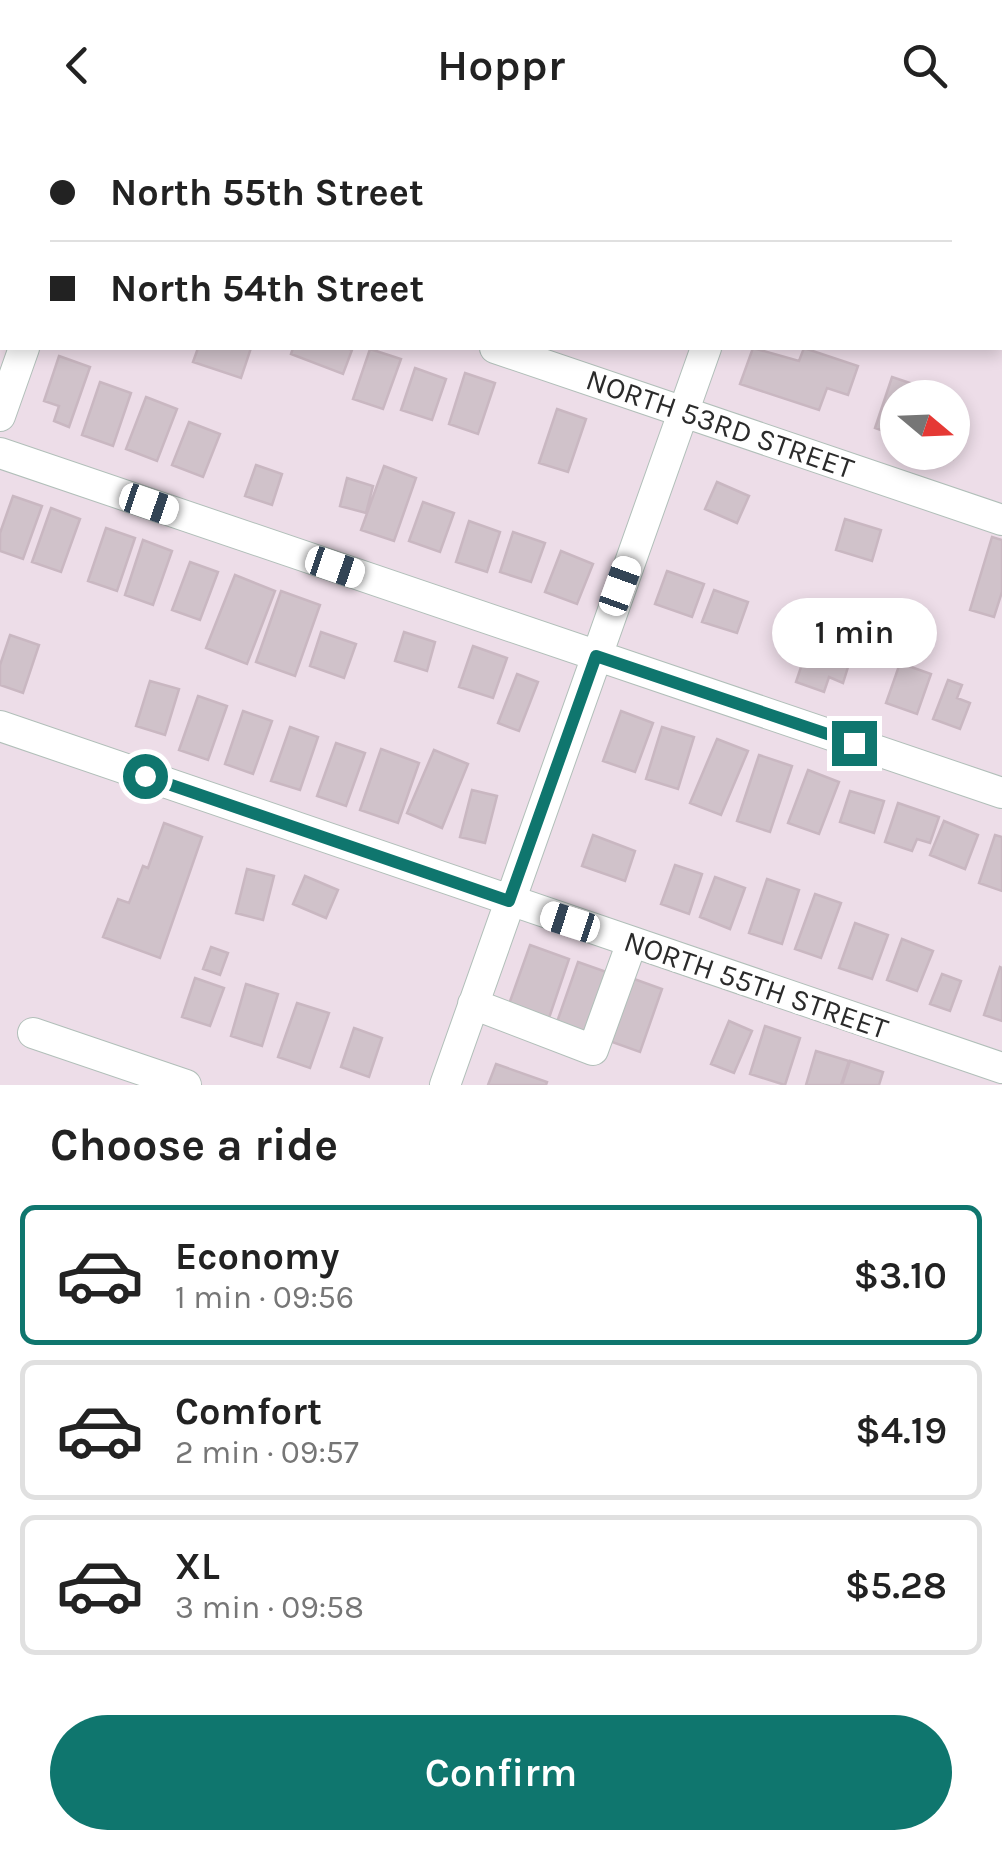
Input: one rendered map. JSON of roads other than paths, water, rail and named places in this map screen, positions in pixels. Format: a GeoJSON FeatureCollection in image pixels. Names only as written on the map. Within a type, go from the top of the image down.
{"type":"FeatureCollection","features":[{"type":"Feature","properties":{"kind":"street"},"geometry":{"type":"LineString","coordinates":[[0,416],[23,350]]}},
{"type":"Feature","properties":{"kind":"street","name":"NORTH 53RD STREET"},"geometry":{"type":"LineString","coordinates":[[502,350],[1002,520]]}},
{"type":"Feature","properties":{"kind":"street"},"geometry":{"type":"LineString","coordinates":[[446,1085],[705,350]]}},
{"type":"Feature","properties":{"kind":"street"},"geometry":{"type":"LineString","coordinates":[[0,453],[1002,793]]}},
{"type":"Feature","properties":{"kind":"street","name":"NORTH 55TH STREET"},"geometry":{"type":"LineString","coordinates":[[0,726],[1002,1068]]}},
{"type":"Feature","properties":{"kind":"street"},"geometry":{"type":"LineString","coordinates":[[473,1004],[593,1050],[632,942]]}},
{"type":"Feature","properties":{"kind":"street"},"geometry":{"type":"LineString","coordinates":[[33,1033],[186,1085]]}}]}
